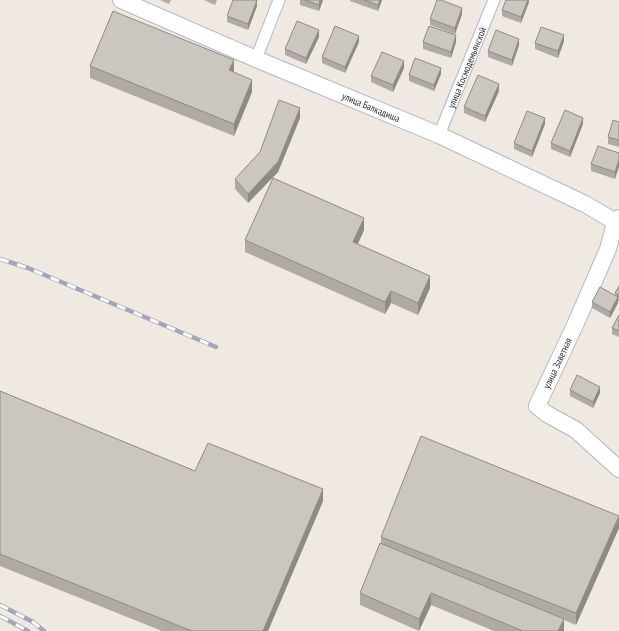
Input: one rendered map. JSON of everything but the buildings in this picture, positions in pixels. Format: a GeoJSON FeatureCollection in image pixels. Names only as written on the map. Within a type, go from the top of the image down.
{"type":"FeatureCollection","features":[{"type":"Feature","properties":{"kind":"street","name":"улица Балкадиша"},"geometry":{"type":"LineString","coordinates":[[122,0],[256,59],[439,134],[585,204],[614,221],[617,221]]}},
{"type":"Feature","properties":{"kind":"street"},"geometry":{"type":"LineString","coordinates":[[256,59],[279,0]]}},
{"type":"Feature","properties":{"kind":"street","name":"улица Космодемьянской"},"geometry":{"type":"LineString","coordinates":[[439,134],[494,0]]}},
{"type":"Feature","properties":{"kind":"street","name":"улица Заветная"},"geometry":{"type":"LineString","coordinates":[[617,221],[608,249],[576,323],[537,406],[547,414],[576,430],[619,469]]}},
{"type":"Feature","properties":{"kind":"railway"},"geometry":{"type":"LineString","coordinates":[[0,259],[28,268],[216,347]]}},
{"type":"Feature","properties":{"kind":"railway"},"geometry":{"type":"LineString","coordinates":[[0,605],[33,622],[44,631]]}},
{"type":"Feature","properties":{"kind":"railway"},"geometry":{"type":"LineString","coordinates":[[0,616],[28,631]]}}]}
